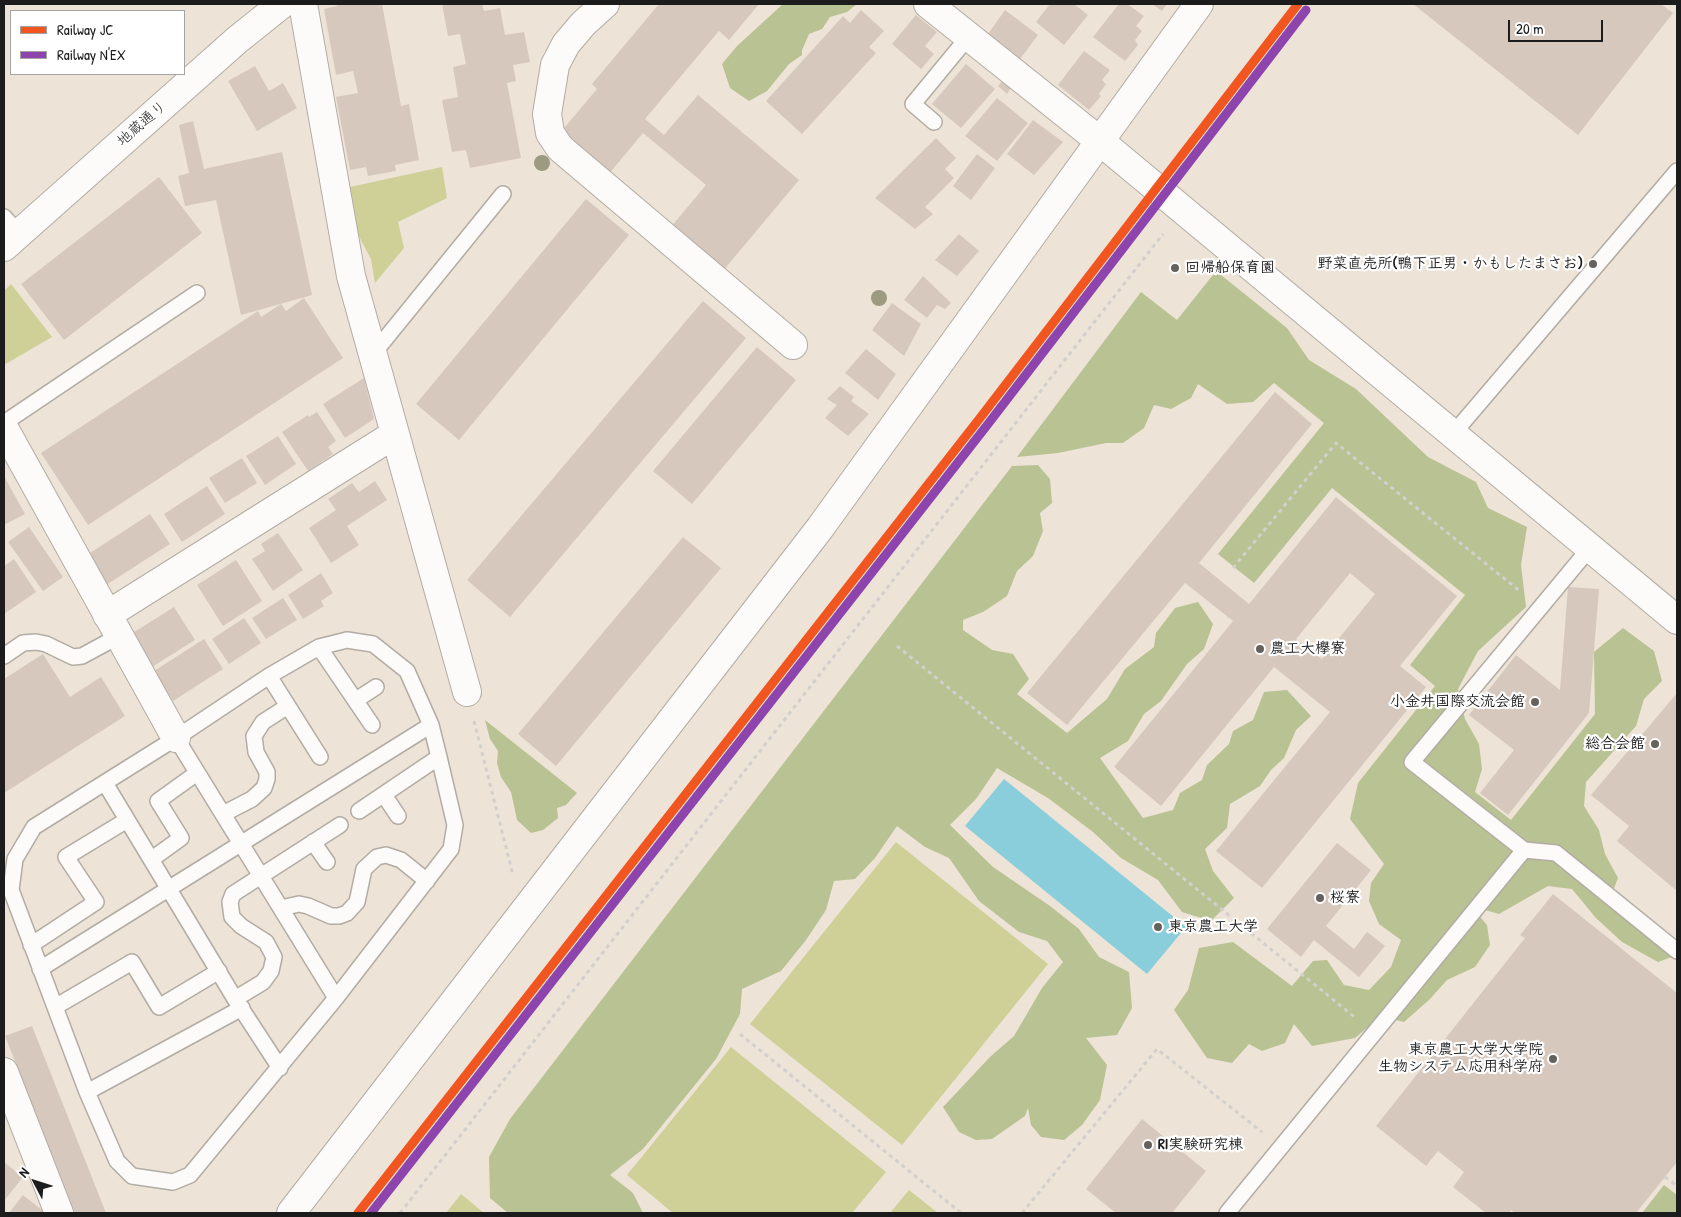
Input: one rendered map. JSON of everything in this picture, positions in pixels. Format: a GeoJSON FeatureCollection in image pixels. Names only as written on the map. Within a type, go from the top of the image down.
{"type":"FeatureCollection","features":[{"type":"Feature","properties":{"kind":"street","name":"地蔵通り"},"geometry":{"type":"LineString","coordinates":[[9,232],[282,4]]}},
{"type":"Feature","properties":{"kind":"street"},"geometry":{"type":"LineString","coordinates":[[303,4],[351,276],[467,692]]}},
{"type":"Feature","properties":{"kind":"street"},"geometry":{"type":"LineString","coordinates":[[605,4],[582,24],[566,44],[555,65],[547,114],[550,133],[560,148],[793,345]]}},
{"type":"Feature","properties":{"kind":"street"},"geometry":{"type":"LineString","coordinates":[[928,4],[1101,142],[1453,434],[1588,549],[1677,620]]}},
{"type":"Feature","properties":{"kind":"street"},"geometry":{"type":"LineString","coordinates":[[291,1213],[820,528],[1199,4]]}},
{"type":"Feature","properties":{"kind":"street"},"geometry":{"type":"LineString","coordinates":[[4,428],[176,738]]}},
{"type":"Feature","properties":{"kind":"street"},"geometry":{"type":"LineString","coordinates":[[113,626],[396,434]]}},
{"type":"Feature","properties":{"kind":"street"},"geometry":{"type":"LineString","coordinates":[[4,1072],[11,1115],[59,1213]]}},
{"type":"Feature","properties":{"kind":"lane"},"geometry":{"type":"LineString","coordinates":[[934,122],[914,104],[969,36]]}},
{"type":"Feature","properties":{"kind":"lane"},"geometry":{"type":"LineString","coordinates":[[1453,434],[1677,171]]}},
{"type":"Feature","properties":{"kind":"lane"},"geometry":{"type":"LineString","coordinates":[[373,354],[503,194]]}},
{"type":"Feature","properties":{"kind":"lane"},"geometry":{"type":"LineString","coordinates":[[4,424],[197,293]]}},
{"type":"Feature","properties":{"kind":"lane"},"geometry":{"type":"LineString","coordinates":[[1588,549],[1412,762],[1524,850],[1556,853],[1677,951]]}},
{"type":"Feature","properties":{"kind":"lane"},"geometry":{"type":"LineString","coordinates":[[4,656],[23,643],[36,642],[46,644],[73,657],[82,656],[113,626]]}},
{"type":"Feature","properties":{"kind":"lane"},"geometry":{"type":"LineString","coordinates":[[347,640],[373,644],[407,671],[431,725],[455,825],[451,850],[336,998],[190,1175],[173,1182],[132,1176],[117,1161],[87,1092],[11,890],[15,859],[34,827],[176,738],[269,676],[319,647],[347,640]]}},
{"type":"Feature","properties":{"kind":"lane"},"geometry":{"type":"LineString","coordinates":[[319,647],[372,725]]}},
{"type":"Feature","properties":{"kind":"lane"},"geometry":{"type":"LineString","coordinates":[[269,676],[320,757]]}},
{"type":"Feature","properties":{"kind":"lane"},"geometry":{"type":"LineString","coordinates":[[356,700],[376,687]]}},
{"type":"Feature","properties":{"kind":"lane"},"geometry":{"type":"LineString","coordinates":[[223,814],[252,799],[264,788],[267,772],[256,752],[254,736],[263,722],[288,706]]}},
{"type":"Feature","properties":{"kind":"lane"},"geometry":{"type":"LineString","coordinates":[[40,969],[431,725]]}},
{"type":"Feature","properties":{"kind":"lane"},"geometry":{"type":"LineString","coordinates":[[176,738],[336,998]]}},
{"type":"Feature","properties":{"kind":"lane"},"geometry":{"type":"LineString","coordinates":[[359,811],[439,757]]}},
{"type":"Feature","properties":{"kind":"lane"},"geometry":{"type":"LineString","coordinates":[[152,859],[181,838],[158,801],[197,773]]}},
{"type":"Feature","properties":{"kind":"lane"},"geometry":{"type":"LineString","coordinates":[[105,784],[238,1003],[280,1068]]}},
{"type":"Feature","properties":{"kind":"lane"},"geometry":{"type":"LineString","coordinates":[[384,795],[398,816]]}},
{"type":"Feature","properties":{"kind":"lane"},"geometry":{"type":"LineString","coordinates":[[31,944],[96,902],[66,858],[127,820]]}},
{"type":"Feature","properties":{"kind":"lane"},"geometry":{"type":"LineString","coordinates":[[87,1092],[238,1003],[263,982],[271,971],[274,957],[266,942],[236,922],[230,909],[233,894],[340,825]]}},
{"type":"Feature","properties":{"kind":"lane"},"geometry":{"type":"LineString","coordinates":[[313,842],[327,862]]}},
{"type":"Feature","properties":{"kind":"lane"},"geometry":{"type":"LineString","coordinates":[[1227,1213],[1524,850]]}},
{"type":"Feature","properties":{"kind":"lane"},"geometry":{"type":"LineString","coordinates":[[281,908],[299,904],[331,916],[347,913],[357,902],[364,869],[377,857],[386,855],[401,860],[426,881]]}},
{"type":"Feature","properties":{"kind":"lane"},"geometry":{"type":"LineString","coordinates":[[55,1007],[132,962],[159,1007],[219,970]]}},
{"type":"Feature","properties":{"kind":"path"},"geometry":{"type":"LineString","coordinates":[[400,1213],[1182,210]]}},
{"type":"Feature","properties":{"kind":"path"},"geometry":{"type":"LineString","coordinates":[[1233,568],[1336,443],[1540,607]]}},
{"type":"Feature","properties":{"kind":"path"},"geometry":{"type":"LineString","coordinates":[[897,646],[1374,1033]]}},
{"type":"Feature","properties":{"kind":"path"},"geometry":{"type":"LineString","coordinates":[[467,692],[523,915]]}},
{"type":"Feature","properties":{"kind":"path"},"geometry":{"type":"LineString","coordinates":[[740,1034],[961,1213]]}},
{"type":"Feature","properties":{"kind":"path"},"geometry":{"type":"LineString","coordinates":[[1022,1213],[1157,1049],[1281,1147]]}},
{"type":"Feature","properties":{"kind":"path"},"geometry":{"type":"LineString","coordinates":[[1665,1177],[1677,1186]]}},
{"type":"Feature","properties":{"kind":"green space"},"geometry":{"type":"Polygon","coordinates":[[[783,4],[857,4],[847,12],[830,17],[822,29],[809,34],[802,50],[802,55],[789,64],[767,91],[749,101],[730,88],[722,64],[737,46],[783,4]]]}},
{"type":"Feature","properties":{"kind":"green space"},"geometry":{"type":"Polygon","coordinates":[[[442,167],[447,198],[398,222],[404,248],[375,283],[371,259],[354,227],[350,205],[350,187],[442,167]]]}},
{"type":"Feature","properties":{"kind":"green space"},"geometry":{"type":"Polygon","coordinates":[[[1216,271],[1287,328],[1309,360],[1356,389],[1428,457],[1476,482],[1488,508],[1527,527],[1521,565],[1526,607],[1478,651],[1458,689],[1465,719],[1479,744],[1482,769],[1475,792],[1511,820],[1595,714],[1594,652],[1623,628],[1654,651],[1662,681],[1644,699],[1636,726],[1586,782],[1584,806],[1599,830],[1605,854],[1618,878],[1608,904],[1672,957],[1658,962],[1622,942],[1596,918],[1572,889],[1548,886],[1499,914],[1471,906],[1487,925],[1490,945],[1475,967],[1447,980],[1430,999],[1404,1022],[1381,1016],[1355,1038],[1312,1046],[1294,1024],[1285,1043],[1262,1051],[1249,1044],[1232,1063],[1207,1058],[1174,1010],[1188,990],[1199,948],[1233,942],[1292,986],[1313,961],[1327,960],[1344,985],[1369,990],[1391,967],[1401,940],[1379,924],[1369,901],[1371,883],[1384,864],[1350,819],[1358,783],[1435,686],[1410,665],[1465,595],[1332,488],[1254,583],[1218,554],[1324,423],[1274,383],[1253,402],[1227,404],[1198,384],[1191,398],[1171,409],[1154,405],[1144,428],[1123,443],[1106,443],[1058,453],[1017,457],[1141,292],[1177,320],[1216,271]]]}},
{"type":"Feature","properties":{"kind":"green space"},"geometry":{"type":"Polygon","coordinates":[[[11,284],[52,337],[4,365],[4,291],[11,284]]]}},
{"type":"Feature","properties":{"kind":"green space"},"geometry":{"type":"Polygon","coordinates":[[[1038,465],[1050,479],[1052,503],[1040,513],[1043,531],[1033,556],[1017,571],[1007,596],[983,612],[963,620],[963,630],[992,650],[1013,654],[1029,679],[1017,694],[1067,733],[1107,699],[1125,669],[1154,647],[1156,633],[1175,608],[1198,602],[1213,624],[1204,649],[1187,664],[1161,701],[1144,714],[1128,741],[1100,758],[1143,818],[1173,810],[1180,793],[1202,780],[1207,765],[1229,744],[1233,731],[1253,720],[1264,692],[1287,690],[1311,716],[1296,730],[1284,758],[1271,770],[1260,786],[1230,804],[1227,828],[1205,849],[1213,871],[1234,898],[1211,921],[1182,912],[1158,880],[1121,858],[1093,832],[1048,798],[997,768],[976,799],[950,825],[993,867],[1050,906],[1079,929],[1099,957],[1129,972],[1132,1008],[1117,1035],[1086,1038],[1107,1065],[1100,1100],[1082,1125],[1064,1140],[1041,1137],[1031,1125],[1028,1108],[1025,1116],[992,1139],[976,1140],[959,1132],[943,1107],[990,1057],[1014,1036],[1042,988],[1063,962],[1047,941],[1019,932],[979,901],[949,858],[925,847],[897,826],[875,858],[855,879],[834,881],[826,910],[806,940],[781,971],[742,989],[740,1014],[716,1059],[643,1149],[610,1175],[633,1193],[643,1213],[508,1213],[490,1198],[489,1157],[510,1119],[1012,466],[1038,465]]]}},
{"type":"Feature","properties":{"kind":"green space"},"geometry":{"type":"Polygon","coordinates":[[[485,720],[577,793],[566,805],[557,808],[558,818],[543,830],[531,833],[517,820],[511,792],[501,777],[497,763],[498,751],[490,739],[485,720]]]}},
{"type":"Feature","properties":{"kind":"green space"},"geometry":{"type":"Polygon","coordinates":[[[896,842],[1048,964],[902,1145],[750,1024],[896,842]]]}},
{"type":"Feature","properties":{"kind":"green space"},"geometry":{"type":"Polygon","coordinates":[[[731,1047],[886,1172],[852,1213],[673,1213],[627,1175],[731,1047]]]}},
{"type":"Feature","properties":{"kind":"green space"},"geometry":{"type":"Polygon","coordinates":[[[1664,1185],[1677,1195],[1677,1213],[1642,1213],[1664,1185]]]}},
{"type":"Feature","properties":{"kind":"green space"},"geometry":{"type":"Polygon","coordinates":[[[909,1190],[938,1213],[890,1213],[909,1190]]]}},
{"type":"Feature","properties":{"kind":"green space"},"geometry":{"type":"Polygon","coordinates":[[[461,1194],[484,1213],[446,1213],[461,1194]]]}},
{"type":"Feature","properties":{"kind":"water"},"geometry":{"type":"Polygon","coordinates":[[[1004,779],[1186,927],[1147,974],[965,826],[1004,779]]]}},
{"type":"Feature","properties":{"kind":"building"},"geometry":{"type":"Polygon","coordinates":[[[336,4],[382,4],[401,106],[409,104],[419,160],[395,165],[396,171],[368,176],[366,167],[350,170],[336,97],[358,93],[353,71],[336,75],[324,9],[337,6],[336,4]]]}},
{"type":"Feature","properties":{"kind":"building"},"geometry":{"type":"Polygon","coordinates":[[[442,4],[482,4],[484,11],[500,8],[505,35],[524,32],[530,62],[513,65],[516,81],[507,83],[521,158],[470,168],[466,150],[452,152],[442,100],[458,97],[453,67],[466,64],[460,34],[448,36],[442,4]]]}},
{"type":"Feature","properties":{"kind":"building"},"geometry":{"type":"Polygon","coordinates":[[[659,4],[759,4],[729,40],[719,31],[645,119],[664,135],[698,95],[799,180],[722,272],[670,228],[706,185],[643,133],[608,175],[559,134],[597,89],[592,84],[659,4]]]}},
{"type":"Feature","properties":{"kind":"building"},"geometry":{"type":"Polygon","coordinates":[[[1050,4],[1074,4],[1088,15],[1064,45],[1036,22],[1050,4]]]}},
{"type":"Feature","properties":{"kind":"building"},"geometry":{"type":"Polygon","coordinates":[[[1119,4],[1127,4],[1144,16],[1136,26],[1142,31],[1135,40],[1138,45],[1125,61],[1093,37],[1119,4]]]}},
{"type":"Feature","properties":{"kind":"building"},"geometry":{"type":"Polygon","coordinates":[[[1152,4],[1167,4],[1162,11],[1152,4]]]}},
{"type":"Feature","properties":{"kind":"building"},"geometry":{"type":"Polygon","coordinates":[[[1413,4],[1661,4],[1673,13],[1578,135],[1413,4]]]}},
{"type":"Feature","properties":{"kind":"building"},"geometry":{"type":"Polygon","coordinates":[[[861,10],[884,31],[869,47],[876,53],[802,134],[766,101],[843,16],[850,23],[861,10]]]}},
{"type":"Feature","properties":{"kind":"building"},"geometry":{"type":"Polygon","coordinates":[[[1005,10],[1038,35],[1020,59],[988,34],[1005,10]]]}},
{"type":"Feature","properties":{"kind":"building"},"geometry":{"type":"Polygon","coordinates":[[[916,15],[937,32],[925,46],[934,54],[921,69],[892,44],[916,15]]]}},
{"type":"Feature","properties":{"kind":"building"},"geometry":{"type":"Polygon","coordinates":[[[1084,51],[1110,70],[1102,80],[1106,84],[1099,94],[1101,96],[1089,110],[1058,85],[1084,51]]]}},
{"type":"Feature","properties":{"kind":"building"},"geometry":{"type":"Polygon","coordinates":[[[966,64],[995,89],[961,128],[932,104],[966,64]]]}},
{"type":"Feature","properties":{"kind":"building"},"geometry":{"type":"Polygon","coordinates":[[[255,66],[269,91],[283,83],[297,108],[257,131],[228,81],[255,66]]]}},
{"type":"Feature","properties":{"kind":"building"},"geometry":{"type":"Polygon","coordinates":[[[1005,78],[1013,85],[1007,94],[998,86],[1005,78]]]}},
{"type":"Feature","properties":{"kind":"building"},"geometry":{"type":"Polygon","coordinates":[[[997,98],[1028,123],[997,161],[965,136],[997,98]]]}},
{"type":"Feature","properties":{"kind":"building"},"geometry":{"type":"Polygon","coordinates":[[[1033,120],[1063,142],[1034,175],[1007,154],[1033,120]]]}},
{"type":"Feature","properties":{"kind":"building"},"geometry":{"type":"Polygon","coordinates":[[[193,121],[204,169],[282,152],[312,295],[241,315],[216,200],[185,206],[178,176],[189,173],[179,125],[193,121]]]}},
{"type":"Feature","properties":{"kind":"building"},"geometry":{"type":"Polygon","coordinates":[[[936,138],[956,158],[945,169],[954,178],[925,207],[933,214],[915,229],[875,198],[936,138]]]}},
{"type":"Feature","properties":{"kind":"building"},"geometry":{"type":"Polygon","coordinates":[[[977,154],[995,168],[971,200],[953,186],[977,154]]]}},
{"type":"Feature","properties":{"kind":"building"},"geometry":{"type":"Polygon","coordinates":[[[159,177],[202,233],[64,340],[21,284],[159,177]]]}},
{"type":"Feature","properties":{"kind":"building"},"geometry":{"type":"Polygon","coordinates":[[[586,199],[629,235],[459,440],[416,404],[586,199]]]}},
{"type":"Feature","properties":{"kind":"building"},"geometry":{"type":"Polygon","coordinates":[[[959,234],[979,251],[957,276],[935,260],[959,234]]]}},
{"type":"Feature","properties":{"kind":"building"},"geometry":{"type":"Polygon","coordinates":[[[923,276],[951,303],[945,309],[937,305],[927,318],[904,300],[923,276]]]}},
{"type":"Feature","properties":{"kind":"building"},"geometry":{"type":"Polygon","coordinates":[[[304,298],[343,358],[88,525],[41,453],[258,311],[261,317],[281,304],[286,311],[304,298]]]}},
{"type":"Feature","properties":{"kind":"building"},"geometry":{"type":"Polygon","coordinates":[[[703,301],[746,338],[510,617],[467,580],[703,301]]]}},
{"type":"Feature","properties":{"kind":"building"},"geometry":{"type":"Polygon","coordinates":[[[892,303],[921,324],[904,356],[872,330],[892,303]]]}},
{"type":"Feature","properties":{"kind":"building"},"geometry":{"type":"Polygon","coordinates":[[[757,347],[796,380],[692,504],[653,471],[757,347]]]}},
{"type":"Feature","properties":{"kind":"building"},"geometry":{"type":"Polygon","coordinates":[[[866,349],[896,374],[878,400],[845,373],[866,349]]]}},
{"type":"Feature","properties":{"kind":"building"},"geometry":{"type":"Polygon","coordinates":[[[364,378],[374,419],[345,438],[323,404],[364,378]]]}},
{"type":"Feature","properties":{"kind":"building"},"geometry":{"type":"Polygon","coordinates":[[[840,386],[854,397],[851,401],[869,414],[848,436],[825,418],[837,405],[827,399],[840,386]]]}},
{"type":"Feature","properties":{"kind":"building","name":"農工大欅寮"},"geometry":{"type":"Polygon","coordinates":[[[1275,392],[1312,424],[1199,563],[1249,604],[1336,497],[1457,596],[1400,666],[1426,687],[1262,888],[1216,851],[1330,712],[1274,667],[1161,806],[1114,767],[1233,621],[1185,583],[1067,725],[1027,693],[1275,392]],[[1350,573],[1296,639],[1322,659],[1375,594],[1350,573]]]}},
{"type":"Feature","properties":{"kind":"building"},"geometry":{"type":"Polygon","coordinates":[[[317,412],[336,441],[328,447],[333,454],[308,471],[282,432],[308,415],[309,417],[317,412]]]}},
{"type":"Feature","properties":{"kind":"building"},"geometry":{"type":"Polygon","coordinates":[[[278,436],[296,464],[265,485],[246,456],[278,436]]]}},
{"type":"Feature","properties":{"kind":"building"},"geometry":{"type":"Polygon","coordinates":[[[242,458],[257,483],[225,503],[209,478],[242,458]]]}},
{"type":"Feature","properties":{"kind":"building"},"geometry":{"type":"Polygon","coordinates":[[[4,476],[25,514],[4,525],[4,476]]]}},
{"type":"Feature","properties":{"kind":"building"},"geometry":{"type":"Polygon","coordinates":[[[375,481],[387,500],[347,526],[359,545],[331,563],[309,528],[336,510],[328,499],[352,483],[359,492],[375,481]]]}},
{"type":"Feature","properties":{"kind":"building"},"geometry":{"type":"Polygon","coordinates":[[[207,486],[225,514],[182,542],[164,514],[207,486]]]}},
{"type":"Feature","properties":{"kind":"building"},"geometry":{"type":"Polygon","coordinates":[[[150,514],[170,544],[106,585],[87,555],[150,514]]]}},
{"type":"Feature","properties":{"kind":"building"},"geometry":{"type":"Polygon","coordinates":[[[29,527],[63,577],[43,591],[8,542],[29,527]]]}},
{"type":"Feature","properties":{"kind":"building"},"geometry":{"type":"Polygon","coordinates":[[[278,533],[303,570],[273,591],[252,559],[265,551],[261,544],[278,533]]]}},
{"type":"Feature","properties":{"kind":"building"},"geometry":{"type":"Polygon","coordinates":[[[683,537],[721,568],[556,766],[518,734],[683,537]]]}},
{"type":"Feature","properties":{"kind":"building"},"geometry":{"type":"Polygon","coordinates":[[[14,559],[36,592],[4,614],[4,566],[14,559]]]}},
{"type":"Feature","properties":{"kind":"building"},"geometry":{"type":"Polygon","coordinates":[[[236,560],[262,601],[223,626],[197,585],[236,560]]]}},
{"type":"Feature","properties":{"kind":"building"},"geometry":{"type":"Polygon","coordinates":[[[321,573],[333,593],[321,601],[324,606],[303,619],[288,595],[321,573]]]}},
{"type":"Feature","properties":{"kind":"building","name":"小金井国際交流会館"},"geometry":{"type":"Polygon","coordinates":[[[1568,587],[1599,589],[1589,713],[1508,815],[1480,793],[1514,750],[1469,715],[1516,655],[1560,690],[1568,587]]]}},
{"type":"Feature","properties":{"kind":"building"},"geometry":{"type":"Polygon","coordinates":[[[283,598],[297,620],[266,639],[252,618],[283,598]]]}},
{"type":"Feature","properties":{"kind":"building"},"geometry":{"type":"Polygon","coordinates":[[[174,607],[195,640],[152,667],[131,634],[174,607]]]}},
{"type":"Feature","properties":{"kind":"building"},"geometry":{"type":"Polygon","coordinates":[[[244,618],[261,643],[229,664],[212,639],[244,618]]]}},
{"type":"Feature","properties":{"kind":"building"},"geometry":{"type":"Polygon","coordinates":[[[204,639],[223,669],[173,701],[154,671],[204,639]]]}},
{"type":"Feature","properties":{"kind":"building"},"geometry":{"type":"Polygon","coordinates":[[[43,654],[70,697],[101,677],[125,716],[4,793],[4,679],[43,654]]]}},
{"type":"Feature","properties":{"kind":"building","name":"総合会館"},"geometry":{"type":"Polygon","coordinates":[[[1677,693],[1677,891],[1617,841],[1629,826],[1591,795],[1677,693]]]}},
{"type":"Feature","properties":{"kind":"building","name":"桜寮"},"geometry":{"type":"Polygon","coordinates":[[[1337,843],[1371,870],[1326,926],[1354,949],[1367,932],[1385,946],[1359,977],[1314,940],[1301,957],[1267,929],[1337,843]]]}},
{"type":"Feature","properties":{"kind":"building","name":"東京農工大学大学院 生物システム応用科学府"},"geometry":{"type":"Polygon","coordinates":[[[1553,894],[1677,993],[1677,1162],[1636,1213],[1515,1213],[1511,1210],[1509,1213],[1486,1213],[1453,1187],[1464,1172],[1438,1151],[1426,1166],[1376,1126],[1525,938],[1520,935],[1553,894]]]}},
{"type":"Feature","properties":{"kind":"building"},"geometry":{"type":"Polygon","coordinates":[[[32,1026],[106,1213],[75,1213],[5,1036],[32,1026]]]}},
{"type":"Feature","properties":{"kind":"building","name":"RI実験研究棟"},"geometry":{"type":"Polygon","coordinates":[[[1142,1119],[1206,1171],[1172,1213],[1116,1213],[1086,1189],[1142,1119]]]}},
{"type":"Feature","properties":{"kind":"building"},"geometry":{"type":"Polygon","coordinates":[[[4,1162],[23,1177],[4,1201],[4,1162]]]}},
{"type":"Feature","properties":{"kind":"building"},"geometry":{"type":"Polygon","coordinates":[[[23,1195],[46,1213],[9,1213],[23,1195]]]}},
{"type":"Feature","properties":{"kind":"rail line","name":"JC"},"geometry":{"type":"LineString","coordinates":[[358,1213],[980,418],[1298,4]]}},
{"type":"Feature","properties":{"kind":"rail line","name":"N'EX"},"geometry":{"type":"LineString","coordinates":[[371,1213],[988,424],[1306,10]]}},
{"type":"Feature","properties":{"kind":"place","name":"野菜直売所(鴨下正男・かもしたまさお)"},"geometry":{"type":"Point","coordinates":[1593,264]}},
{"type":"Feature","properties":{"kind":"place","name":"回帰船保育園"},"geometry":{"type":"Point","coordinates":[1175,268]}},
{"type":"Feature","properties":{"kind":"place","name":"農工大欅寮"},"geometry":{"type":"Point","coordinates":[1260,649]}},
{"type":"Feature","properties":{"kind":"place","name":"小金井国際交流会館"},"geometry":{"type":"Point","coordinates":[1535,702]}},
{"type":"Feature","properties":{"kind":"place","name":"総合会館"},"geometry":{"type":"Point","coordinates":[1655,744]}},
{"type":"Feature","properties":{"kind":"place","name":"桜寮"},"geometry":{"type":"Point","coordinates":[1320,898]}},
{"type":"Feature","properties":{"kind":"place","name":"東京農工大学"},"geometry":{"type":"Point","coordinates":[1158,927]}},
{"type":"Feature","properties":{"kind":"place","name":"東京農工大学大学院 生物システム応用科学府"},"geometry":{"type":"Point","coordinates":[1553,1059]}},
{"type":"Feature","properties":{"kind":"place","name":"RI実験研究棟"},"geometry":{"type":"Point","coordinates":[1148,1145]}}]}
